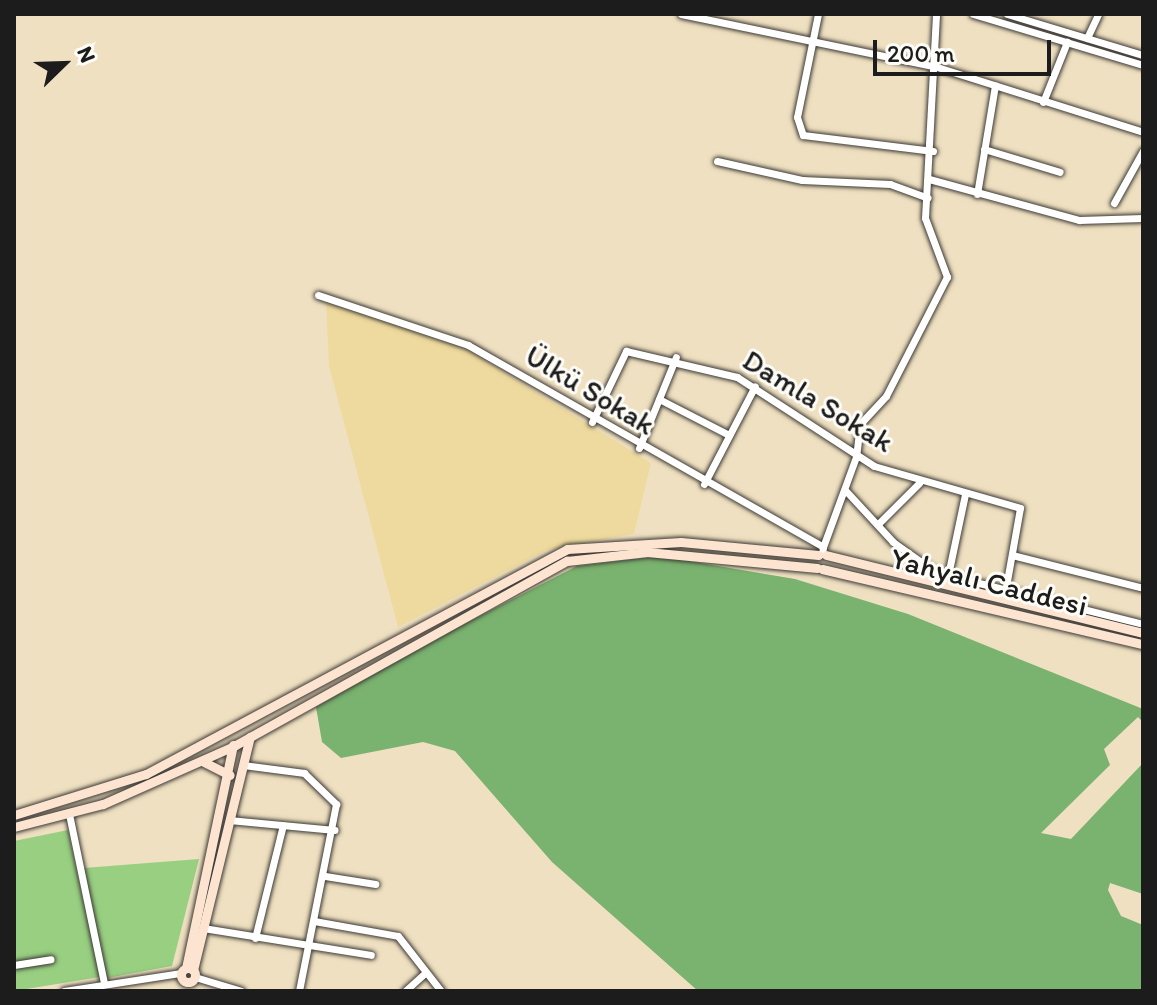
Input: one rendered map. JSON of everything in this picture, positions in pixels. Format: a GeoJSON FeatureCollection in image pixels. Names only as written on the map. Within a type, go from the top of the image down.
{"type":"FeatureCollection","features":[{"type":"Feature","properties":{"kind":"main road","name":"Yahyalı Caddesi"},"geometry":{"type":"LineString","coordinates":[[14,815],[106,791],[227,733],[567,549],[681,542],[822,553],[1005,593],[1143,633]]}},
{"type":"Feature","properties":{"kind":"main road","name":"Yahyalı Caddesi"},"geometry":{"type":"LineString","coordinates":[[14,827],[69,814],[234,746],[567,561],[647,552],[820,569],[1143,644]]}},
{"type":"Feature","properties":{"kind":"main road"},"geometry":{"type":"LineString","coordinates":[[820,569],[822,553]]}},
{"type":"Feature","properties":{"kind":"main road"},"geometry":{"type":"LineString","coordinates":[[187,979],[203,928],[251,737],[244,724]]}},
{"type":"Feature","properties":{"kind":"main road"},"geometry":{"type":"LineString","coordinates":[[187,979],[230,775],[234,746],[227,733]]}},
{"type":"Feature","properties":{"kind":"main road"},"geometry":{"type":"LineString","coordinates":[[202,761],[230,775]]}},
{"type":"Feature","properties":{"kind":"street"},"geometry":{"type":"LineString","coordinates":[[681,14],[707,15],[937,67],[1143,132]]}},
{"type":"Feature","properties":{"kind":"street"},"geometry":{"type":"LineString","coordinates":[[818,14],[797,121],[803,135],[933,151]]}},
{"type":"Feature","properties":{"kind":"street"},"geometry":{"type":"LineString","coordinates":[[822,553],[846,491],[856,457],[860,424],[886,396],[947,277],[926,224],[937,67],[936,14]]}},
{"type":"Feature","properties":{"kind":"street"},"geometry":{"type":"LineString","coordinates":[[973,14],[1143,65]]}},
{"type":"Feature","properties":{"kind":"street"},"geometry":{"type":"LineString","coordinates":[[1007,14],[1143,55]]}},
{"type":"Feature","properties":{"kind":"street"},"geometry":{"type":"LineString","coordinates":[[1032,14],[1048,26]]}},
{"type":"Feature","properties":{"kind":"street"},"geometry":{"type":"LineString","coordinates":[[1087,38],[1098,14]]}},
{"type":"Feature","properties":{"kind":"street"},"geometry":{"type":"LineString","coordinates":[[1043,102],[1067,42]]}},
{"type":"Feature","properties":{"kind":"street"},"geometry":{"type":"LineString","coordinates":[[977,194],[995,85]]}},
{"type":"Feature","properties":{"kind":"street"},"geometry":{"type":"LineString","coordinates":[[984,149],[1060,172]]}},
{"type":"Feature","properties":{"kind":"street"},"geometry":{"type":"LineString","coordinates":[[1114,203],[1143,151]]}},
{"type":"Feature","properties":{"kind":"street"},"geometry":{"type":"LineString","coordinates":[[717,161],[802,180],[890,184],[928,198]]}},
{"type":"Feature","properties":{"kind":"street"},"geometry":{"type":"LineString","coordinates":[[929,179],[1079,220],[1143,218]]}},
{"type":"Feature","properties":{"kind":"street","name":"Ülkü Sokak"},"geometry":{"type":"LineString","coordinates":[[318,295],[468,345],[592,422],[822,553]]}},
{"type":"Feature","properties":{"kind":"street","name":"Damla Sokak"},"geometry":{"type":"LineString","coordinates":[[592,422],[621,353],[676,357],[755,386],[856,457],[919,483],[1020,508],[1005,593]]}},
{"type":"Feature","properties":{"kind":"street"},"geometry":{"type":"LineString","coordinates":[[639,448],[676,357]]}},
{"type":"Feature","properties":{"kind":"street"},"geometry":{"type":"LineString","coordinates":[[704,484],[755,386]]}},
{"type":"Feature","properties":{"kind":"street"},"geometry":{"type":"LineString","coordinates":[[659,399],[729,435]]}},
{"type":"Feature","properties":{"kind":"street"},"geometry":{"type":"LineString","coordinates":[[879,523],[919,483]]}},
{"type":"Feature","properties":{"kind":"street"},"geometry":{"type":"LineString","coordinates":[[846,491],[879,523],[893,542],[948,575],[1005,593],[1143,624]]}},
{"type":"Feature","properties":{"kind":"street"},"geometry":{"type":"LineString","coordinates":[[948,575],[965,494]]}},
{"type":"Feature","properties":{"kind":"street"},"geometry":{"type":"LineString","coordinates":[[1012,555],[1143,588]]}},
{"type":"Feature","properties":{"kind":"street"},"geometry":{"type":"LineString","coordinates":[[243,765],[304,773],[335,802],[335,830],[299,991]]}},
{"type":"Feature","properties":{"kind":"street"},"geometry":{"type":"LineString","coordinates":[[69,814],[104,983]]}},
{"type":"Feature","properties":{"kind":"street"},"geometry":{"type":"LineString","coordinates":[[229,820],[335,830]]}},
{"type":"Feature","properties":{"kind":"street"},"geometry":{"type":"LineString","coordinates":[[255,938],[283,825]]}},
{"type":"Feature","properties":{"kind":"street"},"geometry":{"type":"LineString","coordinates":[[325,876],[375,884]]}},
{"type":"Feature","properties":{"kind":"street"},"geometry":{"type":"LineString","coordinates":[[314,921],[398,936],[424,974],[441,991]]}},
{"type":"Feature","properties":{"kind":"street"},"geometry":{"type":"LineString","coordinates":[[203,928],[371,955]]}},
{"type":"Feature","properties":{"kind":"street"},"geometry":{"type":"LineString","coordinates":[[14,965],[51,959]]}},
{"type":"Feature","properties":{"kind":"street"},"geometry":{"type":"LineString","coordinates":[[405,991],[424,974]]}},
{"type":"Feature","properties":{"kind":"street"},"geometry":{"type":"LineString","coordinates":[[70,990],[104,983],[187,979],[241,991]]}},
{"type":"Feature","properties":{"kind":"green space"},"geometry":{"type":"Polygon","coordinates":[[[659,556],[795,579],[908,614],[1143,709],[1143,722],[1138,717],[1104,749],[1110,765],[1041,833],[1071,839],[1143,763],[1143,894],[1110,883],[1108,890],[1121,916],[1143,925],[1143,991],[698,991],[552,862],[455,751],[423,742],[341,758],[322,742],[316,707],[437,638],[577,566],[659,556]]]}},
{"type":"Feature","properties":{"kind":"green space"},"geometry":{"type":"Polygon","coordinates":[[[68,830],[100,977],[14,991],[14,841],[68,830]]]}},
{"type":"Feature","properties":{"kind":"green space"},"geometry":{"type":"Polygon","coordinates":[[[199,859],[172,966],[107,978],[84,868],[199,859]]]}},
{"type":"Feature","properties":{"kind":"sand"},"geometry":{"type":"Polygon","coordinates":[[[326,300],[464,348],[651,463],[634,534],[547,550],[398,627],[329,366],[326,300]]]}}]}
